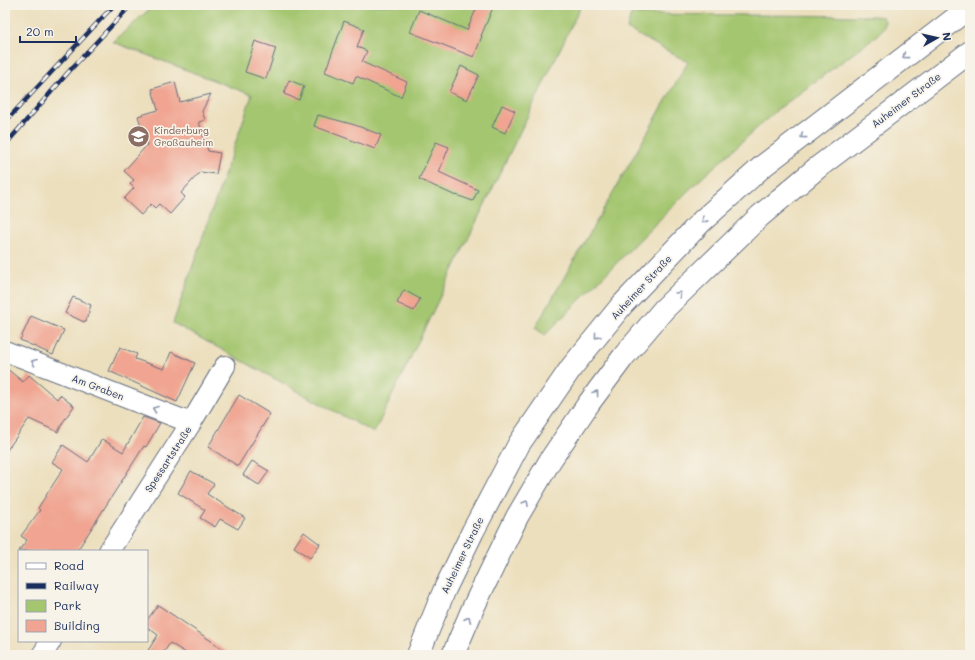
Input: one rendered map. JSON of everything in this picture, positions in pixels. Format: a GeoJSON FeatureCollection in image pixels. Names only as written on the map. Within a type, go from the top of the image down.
{"type":"FeatureCollection","features":[{"type":"Feature","properties":{"kind":"main road","name":"Auheimer Straße"},"geometry":{"type":"LineString","coordinates":[[418,655],[444,591],[473,531],[519,444],[571,368],[622,305],[702,221],[763,166],[970,7]]}},
{"type":"Feature","properties":{"kind":"main road","name":"Auheimer Straße"},"geometry":{"type":"LineString","coordinates":[[453,655],[473,608],[521,511],[551,459],[589,403],[624,356],[664,309],[760,216],[817,168],[970,52]]}},
{"type":"Feature","properties":{"kind":"street","name":"Am Graben"},"geometry":{"type":"LineString","coordinates":[[5,351],[191,423]]}},
{"type":"Feature","properties":{"kind":"street","name":"Spessartstraße"},"geometry":{"type":"LineString","coordinates":[[110,550],[191,423],[225,366]]}},
{"type":"Feature","properties":{"kind":"street"},"geometry":{"type":"LineString","coordinates":[[42,655],[50,642]]}},
{"type":"Feature","properties":{"kind":"green space"},"geometry":{"type":"Polygon","coordinates":[[[154,5],[576,5],[580,8],[374,433],[173,323],[252,95],[113,42],[154,5]]]}},
{"type":"Feature","properties":{"kind":"green space"},"geometry":{"type":"Polygon","coordinates":[[[631,14],[875,16],[883,17],[885,21],[884,28],[875,37],[777,110],[693,186],[545,335],[535,328],[688,62],[627,29],[631,14]]]}},
{"type":"Feature","properties":{"kind":"building"},"geometry":{"type":"Polygon","coordinates":[[[478,5],[494,5],[474,57],[410,32],[419,10],[467,30],[478,5]]]}},
{"type":"Feature","properties":{"kind":"building"},"geometry":{"type":"Polygon","coordinates":[[[344,21],[364,29],[357,47],[367,51],[362,62],[407,82],[401,97],[356,76],[353,83],[325,72],[344,21]]]}},
{"type":"Feature","properties":{"kind":"building"},"geometry":{"type":"Polygon","coordinates":[[[255,41],[276,48],[266,79],[245,72],[255,41]]]}},
{"type":"Feature","properties":{"kind":"building"},"geometry":{"type":"Polygon","coordinates":[[[461,66],[479,75],[467,100],[449,92],[461,66]]]}},
{"type":"Feature","properties":{"kind":"building"},"geometry":{"type":"Polygon","coordinates":[[[289,80],[304,86],[299,100],[284,94],[289,80]]]}},
{"type":"Feature","properties":{"kind":"building"},"geometry":{"type":"Polygon","coordinates":[[[175,82],[180,102],[211,94],[202,111],[205,120],[199,122],[208,151],[220,153],[216,174],[200,172],[181,193],[185,197],[170,214],[159,204],[155,208],[151,204],[141,215],[124,199],[134,188],[130,184],[134,180],[124,171],[147,145],[138,116],[158,110],[152,89],[175,82]]]}},
{"type":"Feature","properties":{"kind":"building"},"geometry":{"type":"Polygon","coordinates":[[[502,105],[515,111],[505,133],[492,127],[502,105]]]}},
{"type":"Feature","properties":{"kind":"building"},"geometry":{"type":"Polygon","coordinates":[[[318,115],[355,125],[381,135],[375,149],[314,126],[318,115]]]}},
{"type":"Feature","properties":{"kind":"building"},"geometry":{"type":"Polygon","coordinates":[[[436,142],[449,147],[439,172],[478,190],[473,201],[456,196],[419,179],[436,142]]]}},
{"type":"Feature","properties":{"kind":"building"},"geometry":{"type":"Polygon","coordinates":[[[404,290],[420,299],[414,311],[397,303],[404,290]]]}},
{"type":"Feature","properties":{"kind":"building"},"geometry":{"type":"Polygon","coordinates":[[[73,297],[91,305],[86,321],[84,322],[65,313],[73,297]]]}},
{"type":"Feature","properties":{"kind":"building"},"geometry":{"type":"Polygon","coordinates":[[[31,316],[64,330],[53,355],[20,340],[31,316]]]}},
{"type":"Feature","properties":{"kind":"building"},"geometry":{"type":"Polygon","coordinates":[[[120,347],[137,354],[135,359],[164,369],[171,352],[195,363],[177,402],[109,371],[120,347]]]}},
{"type":"Feature","properties":{"kind":"building"},"geometry":{"type":"Polygon","coordinates":[[[5,367],[23,382],[29,375],[57,399],[60,395],[74,406],[58,432],[29,419],[5,453],[5,367]]]}},
{"type":"Feature","properties":{"kind":"building"},"geometry":{"type":"Polygon","coordinates":[[[239,395],[270,414],[238,466],[208,447],[239,395]]]}},
{"type":"Feature","properties":{"kind":"building"},"geometry":{"type":"Polygon","coordinates":[[[143,417],[160,423],[146,447],[144,446],[78,550],[20,550],[27,540],[21,536],[40,510],[38,508],[63,469],[52,462],[63,445],[88,462],[102,439],[123,452],[143,417]]]}},
{"type":"Feature","properties":{"kind":"building"},"geometry":{"type":"Polygon","coordinates":[[[252,461],[269,471],[259,485],[243,475],[252,461]]]}},
{"type":"Feature","properties":{"kind":"building"},"geometry":{"type":"Polygon","coordinates":[[[191,471],[214,484],[207,494],[245,518],[238,529],[220,519],[215,527],[200,518],[205,510],[178,493],[191,471]]]}},
{"type":"Feature","properties":{"kind":"building"},"geometry":{"type":"Polygon","coordinates":[[[304,532],[320,544],[310,558],[294,547],[304,532]]]}},
{"type":"Feature","properties":{"kind":"building"},"geometry":{"type":"Polygon","coordinates":[[[158,605],[232,655],[189,655],[170,643],[162,655],[145,655],[158,635],[148,628],[148,619],[158,605]]]}},
{"type":"Feature","properties":{"kind":"railway"},"geometry":{"type":"LineString","coordinates":[[5,122],[114,5]]}},
{"type":"Feature","properties":{"kind":"railway"},"geometry":{"type":"LineString","coordinates":[[5,145],[72,68],[131,5]]}},
{"type":"Feature","properties":{"kind":"place","name":"Kinderburg Großauheim"},"geometry":{"type":"Point","coordinates":[139,136]}}]}
